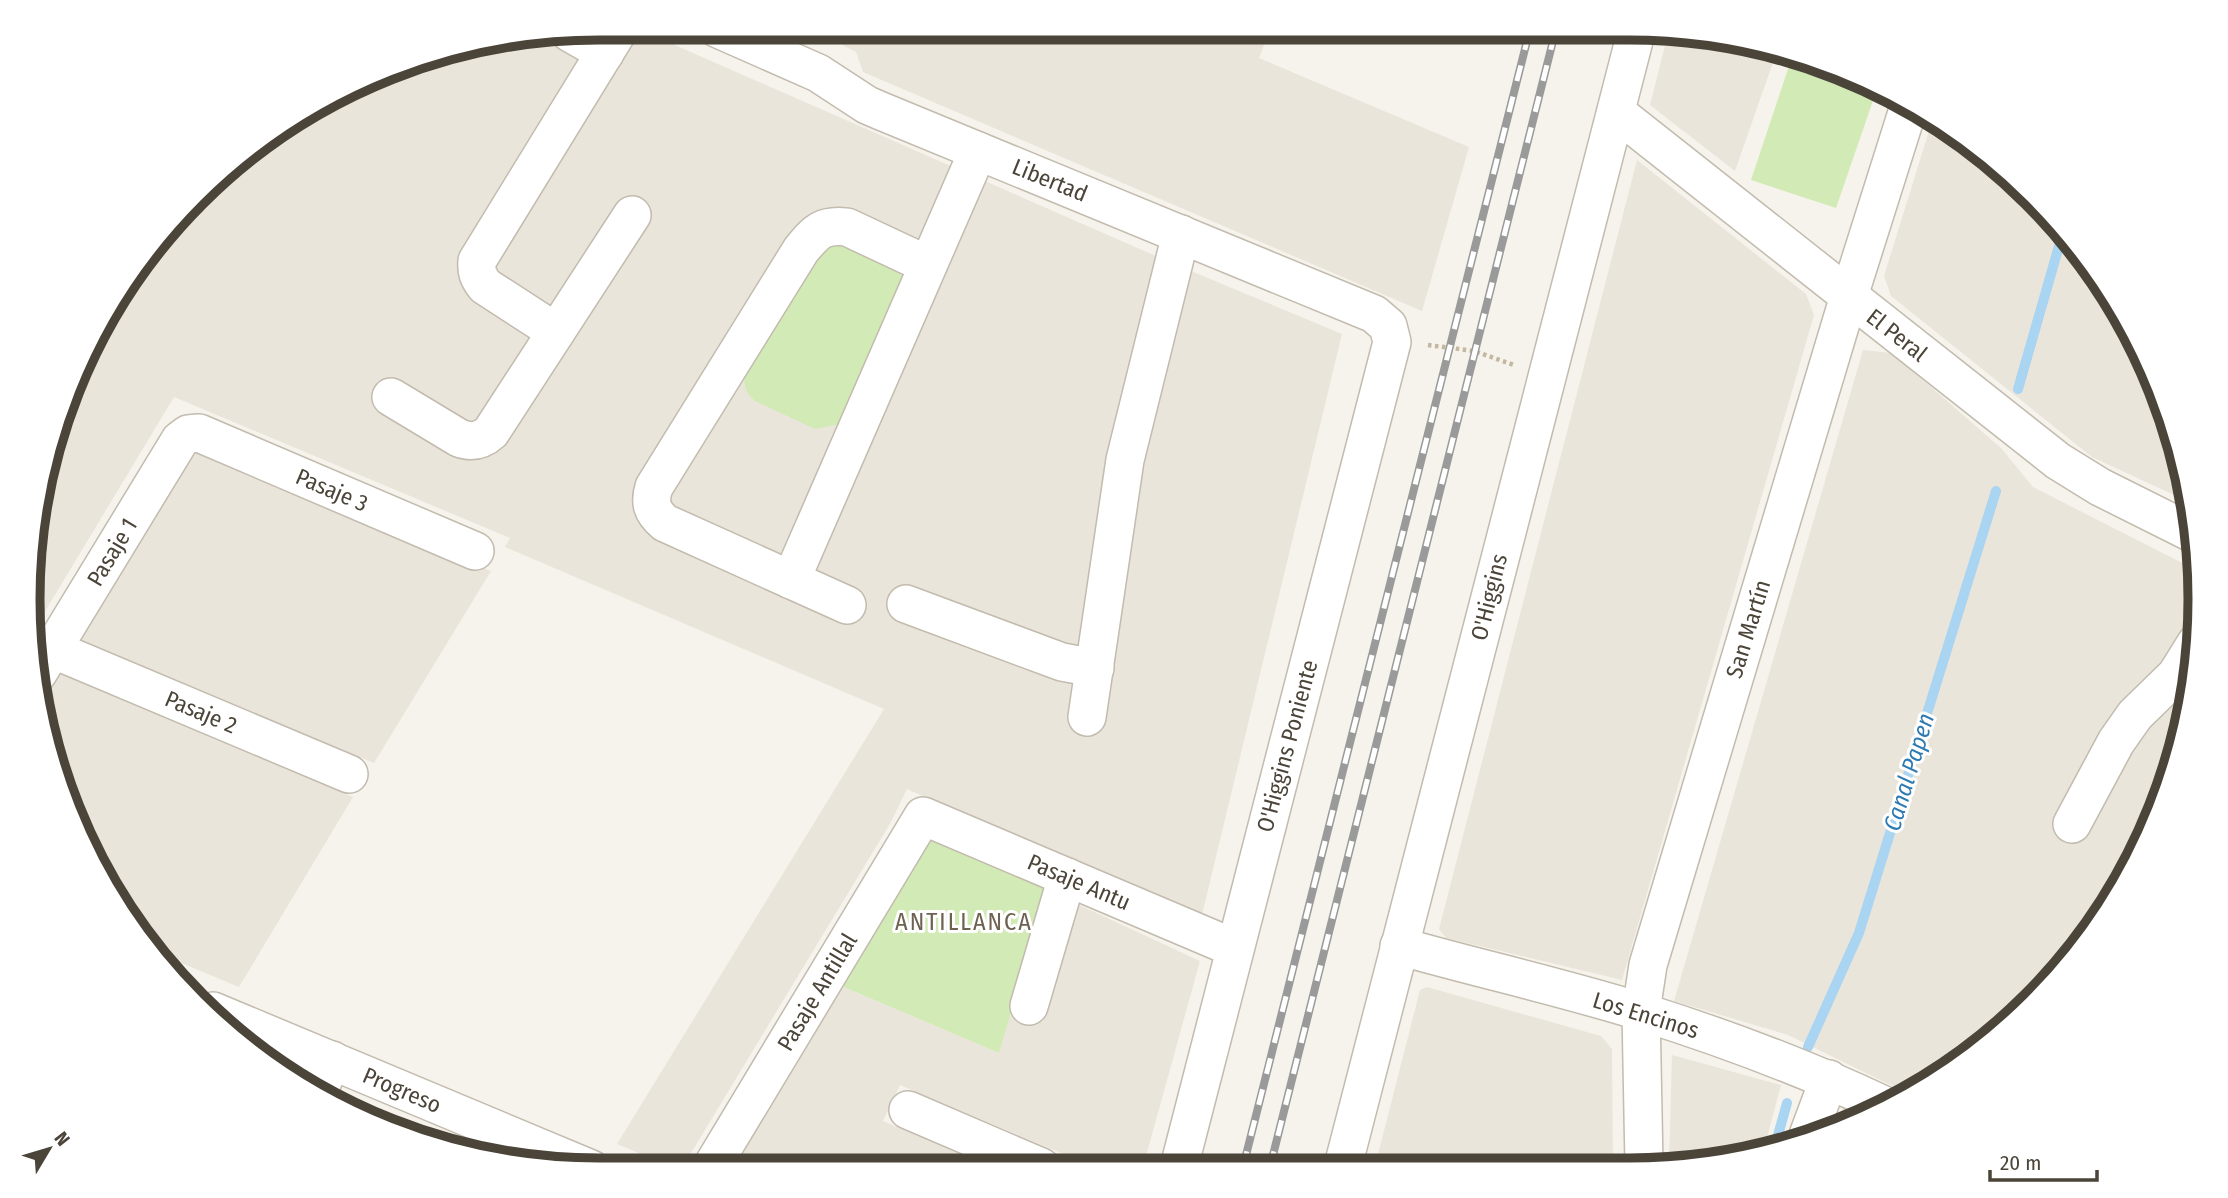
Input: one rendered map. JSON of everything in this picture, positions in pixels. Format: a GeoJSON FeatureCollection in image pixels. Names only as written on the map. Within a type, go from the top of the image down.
{"type":"FeatureCollection","features":[{"type":"Feature","properties":{"kind":"street","name":"Libertad"},"geometry":{"type":"LineString","coordinates":[[743,40],[818,73],[867,105],[1374,314],[1390,334]]}},
{"type":"Feature","properties":{"kind":"street","name":"O'Higgins"},"geometry":{"type":"LineString","coordinates":[[1345,1158],[1634,40]]}},
{"type":"Feature","properties":{"kind":"street"},"geometry":{"type":"LineString","coordinates":[[555,332],[485,286],[476,269],[477,261],[612,41]]}},
{"type":"Feature","properties":{"kind":"street","name":"El Peral"},"geometry":{"type":"LineString","coordinates":[[1616,112],[2058,461],[2100,487],[2183,529]]}},
{"type":"Feature","properties":{"kind":"street","name":"San Martín"},"geometry":{"type":"LineString","coordinates":[[1644,1158],[1641,1011],[1648,965],[1849,296],[1906,114]]}},
{"type":"Feature","properties":{"kind":"street"},"geometry":{"type":"LineString","coordinates":[[791,580],[978,150]]}},
{"type":"Feature","properties":{"kind":"street"},"geometry":{"type":"LineString","coordinates":[[391,397],[459,438],[467,441],[485,438],[632,215]]}},
{"type":"Feature","properties":{"kind":"street"},"geometry":{"type":"LineString","coordinates":[[847,605],[665,523],[656,516],[651,507],[654,487],[801,250],[821,229],[832,225],[847,227],[928,265]]}},
{"type":"Feature","properties":{"kind":"street"},"geometry":{"type":"LineString","coordinates":[[1087,718],[1125,460],[1181,234]]}},
{"type":"Feature","properties":{"kind":"street","name":"O'Higgins Poniente"},"geometry":{"type":"LineString","coordinates":[[1181,1158],[1390,334]]}},
{"type":"Feature","properties":{"kind":"street","name":"Pasaje 3"},"geometry":{"type":"LineString","coordinates":[[188,434],[200,433],[475,551]]}},
{"type":"Feature","properties":{"kind":"street","name":"Pasaje 1"},"geometry":{"type":"LineString","coordinates":[[45,661],[180,440],[188,434]]}},
{"type":"Feature","properties":{"kind":"street"},"geometry":{"type":"LineString","coordinates":[[906,604],[1062,662],[1094,668]]}},
{"type":"Feature","properties":{"kind":"street","name":"Pasaje 2"},"geometry":{"type":"LineString","coordinates":[[45,661],[349,774]]}},
{"type":"Feature","properties":{"kind":"street"},"geometry":{"type":"LineString","coordinates":[[2072,824],[2116,742],[2135,715],[2176,675],[2184,662]]}},
{"type":"Feature","properties":{"kind":"street","name":"Pasaje Antu"},"geometry":{"type":"LineString","coordinates":[[923,816],[1234,948]]}},
{"type":"Feature","properties":{"kind":"street","name":"Pasaje Antillal"},"geometry":{"type":"LineString","coordinates":[[717,1158],[923,816]]}},
{"type":"Feature","properties":{"kind":"street"},"geometry":{"type":"LineString","coordinates":[[1029,1006],[1066,877]]}},
{"type":"Feature","properties":{"kind":"street","name":"Los Encinos"},"geometry":{"type":"LineString","coordinates":[[1399,946],[1641,1011],[1739,1044],[1874,1101]]}},
{"type":"Feature","properties":{"kind":"street","name":"Progreso"},"geometry":{"type":"LineString","coordinates":[[230,1018],[563,1157]]}},
{"type":"Feature","properties":{"kind":"street"},"geometry":{"type":"LineString","coordinates":[[322,1084],[332,1060]]}},
{"type":"Feature","properties":{"kind":"street"},"geometry":{"type":"LineString","coordinates":[[1811,1127],[1829,1080]]}},
{"type":"Feature","properties":{"kind":"street"},"geometry":{"type":"LineString","coordinates":[[908,1110],[1020,1158]]}},
{"type":"Feature","properties":{"kind":"path"},"geometry":{"type":"LineString","coordinates":[[1390,334],[1474,351],[1546,375]]}},
{"type":"Feature","properties":{"kind":"shaded area"},"geometry":{"type":"Polygon","coordinates":[[[663,40],[1174,264],[1342,334],[1201,919],[907,789],[891,822],[688,1158],[650,1158],[617,1144],[884,709],[505,547],[510,538],[174,397],[41,619],[41,562],[45,526],[59,454],[70,419],[98,352],[115,320],[134,289],[179,231],[204,204],[259,156],[289,134],[352,98],[419,70],[454,59],[562,41],[663,40]]]}},
{"type":"Feature","properties":{"kind":"shaded area"},"geometry":{"type":"Polygon","coordinates":[[[808,40],[1266,40],[1259,58],[1469,147],[1422,311],[863,72],[856,52],[835,41],[817,44],[808,40]]]}},
{"type":"Feature","properties":{"kind":"shaded area"},"geometry":{"type":"Polygon","coordinates":[[[1666,41],[1774,59],[1735,171],[1650,105],[1666,41]]]}},
{"type":"Feature","properties":{"kind":"shaded area"},"geometry":{"type":"Polygon","coordinates":[[[1930,128],[1969,156],[2024,204],[2049,231],[2094,289],[2130,352],[2145,385],[2169,454],[2178,497],[2092,457],[1891,296],[1884,276],[1930,128]]]}},
{"type":"Feature","properties":{"kind":"shaded area"},"geometry":{"type":"Polygon","coordinates":[[[1637,160],[1806,294],[1814,315],[1622,980],[1446,938],[1439,929],[1637,160]]]}},
{"type":"Feature","properties":{"kind":"shaded area"},"geometry":{"type":"Polygon","coordinates":[[[1863,350],[1892,353],[2001,448],[2033,487],[2187,565],[2187,636],[2183,672],[2169,744],[2158,779],[2130,846],[2113,878],[2094,909],[2049,967],[2024,994],[1969,1042],[1898,1088],[1788,1035],[1674,1001],[1863,350]]]}},
{"type":"Feature","properties":{"kind":"shaded area"},"geometry":{"type":"Polygon","coordinates":[[[195,452],[491,571],[374,763],[78,640],[195,452]]]}},
{"type":"Feature","properties":{"kind":"shaded area"},"geometry":{"type":"Polygon","coordinates":[[[60,673],[353,797],[239,987],[173,959],[134,909],[98,846],[83,813],[59,744],[48,691],[60,673]]]}},
{"type":"Feature","properties":{"kind":"shaded area"},"geometry":{"type":"Polygon","coordinates":[[[1075,903],[1200,961],[1145,1158],[1073,1158],[900,1085],[883,1121],[968,1158],[731,1158],[839,985],[999,1053],[1010,1016],[1043,1022],[1075,903]]]}},
{"type":"Feature","properties":{"kind":"shaded area"},"geometry":{"type":"Polygon","coordinates":[[[1427,987],[1601,1036],[1612,1049],[1613,1158],[1377,1158],[1420,990],[1427,987]]]}},
{"type":"Feature","properties":{"kind":"shaded area"},"geometry":{"type":"Polygon","coordinates":[[[1672,1055],[1781,1085],[1766,1141],[1669,1157],[1672,1055]]]}},
{"type":"Feature","properties":{"kind":"shaded area"},"geometry":{"type":"Polygon","coordinates":[[[356,1102],[431,1132],[385,1115],[356,1102]]]}},
{"type":"Feature","properties":{"kind":"shaded area"},"geometry":{"type":"Polygon","coordinates":[[[1844,1106],[1853,1110],[1843,1115],[1840,1116],[1844,1106]]]}},
{"type":"Feature","properties":{"kind":"green space"},"geometry":{"type":"Polygon","coordinates":[[[1790,64],[1874,97],[1836,208],[1751,180],[1790,64]]]}},
{"type":"Feature","properties":{"kind":"green space"},"geometry":{"type":"Polygon","coordinates":[[[846,243],[896,267],[902,274],[906,288],[845,423],[815,429],[755,401],[745,387],[744,379],[746,370],[824,248],[846,243]]]}},
{"type":"Feature","properties":{"kind":"green space"},"geometry":{"type":"Polygon","coordinates":[[[927,833],[1043,878],[1046,897],[999,1053],[839,985],[927,833]]]}},
{"type":"Feature","properties":{"kind":"waterway","name":"Canal Papen"},"geometry":{"type":"LineString","coordinates":[[2018,389],[2060,244]]}},
{"type":"Feature","properties":{"kind":"waterway","name":"Canal Papen"},"geometry":{"type":"LineString","coordinates":[[1808,1047],[1859,933],[1996,491]]}},
{"type":"Feature","properties":{"kind":"waterway","name":"Canal Papen"},"geometry":{"type":"LineString","coordinates":[[1777,1138],[1787,1103]]}},
{"type":"Feature","properties":{"kind":"railway"},"geometry":{"type":"LineString","coordinates":[[1245,1158],[1527,40]]}},
{"type":"Feature","properties":{"kind":"railway"},"geometry":{"type":"LineString","coordinates":[[1272,1158],[1553,40]]}},
{"type":"Feature","properties":{"kind":"district","name":"ANTILLANCA"},"geometry":{"type":"Point","coordinates":[964,922]}}]}
